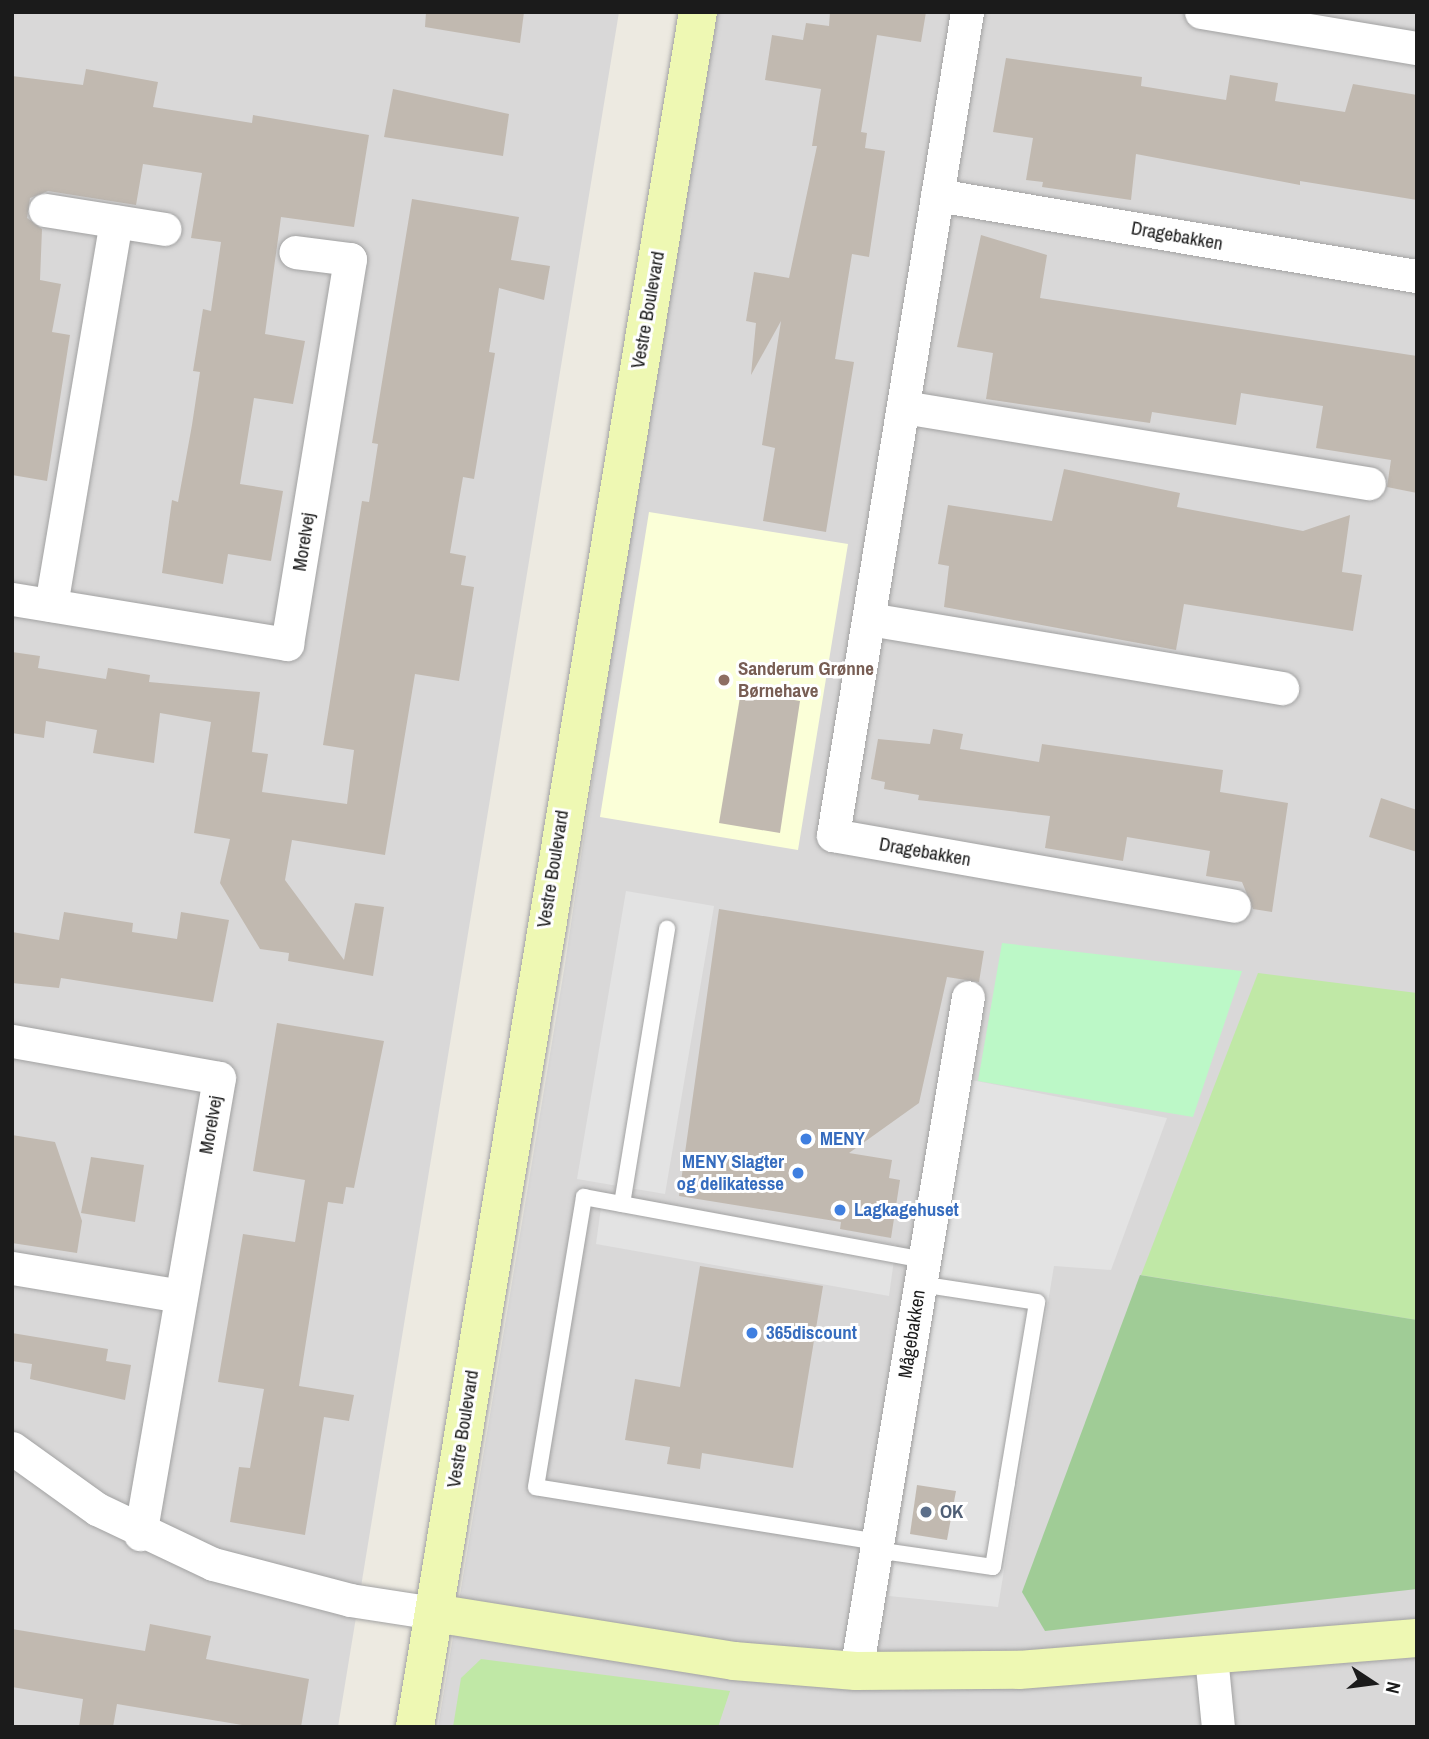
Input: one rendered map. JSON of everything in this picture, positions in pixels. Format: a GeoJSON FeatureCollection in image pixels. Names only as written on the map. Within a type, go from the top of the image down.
{"type":"FeatureCollection","features":[{"type":"Feature","properties":{"kind":"street","name":"Vestre Boulevard"},"geometry":{"type":"LineString","coordinates":[[415,1727],[553,863],[698,12]]}},
{"type":"Feature","properties":{"kind":"street","name":"Dragebakken"},"geometry":{"type":"LineString","coordinates":[[967,12],[833,835],[1234,906]]}},
{"type":"Feature","properties":{"kind":"street"},"geometry":{"type":"LineString","coordinates":[[1201,12],[1417,48]]}},
{"type":"Feature","properties":{"kind":"street","name":"Dragebakken"},"geometry":{"type":"LineString","coordinates":[[937,195],[1417,276]]}},
{"type":"Feature","properties":{"kind":"street"},"geometry":{"type":"LineString","coordinates":[[45,210],[165,229]]}},
{"type":"Feature","properties":{"kind":"street"},"geometry":{"type":"LineString","coordinates":[[51,605],[116,221]]}},
{"type":"Feature","properties":{"kind":"street","name":"Morelvej"},"geometry":{"type":"LineString","coordinates":[[12,599],[287,644],[351,259],[295,252]]}},
{"type":"Feature","properties":{"kind":"street"},"geometry":{"type":"LineString","coordinates":[[903,407],[1369,483]]}},
{"type":"Feature","properties":{"kind":"street"},"geometry":{"type":"LineString","coordinates":[[869,619],[1282,688]]}},
{"type":"Feature","properties":{"kind":"street","name":"Mågebakken"},"geometry":{"type":"LineString","coordinates":[[856,1671],[968,997]]}},
{"type":"Feature","properties":{"kind":"street","name":"Morelvej"},"geometry":{"type":"LineString","coordinates":[[12,1041],[219,1078],[140,1534]]}},
{"type":"Feature","properties":{"kind":"street"},"geometry":{"type":"LineString","coordinates":[[12,1268],[181,1296]]}},
{"type":"Feature","properties":{"kind":"street"},"geometry":{"type":"LineString","coordinates":[[12,1448],[140,1534],[276,1584],[434,1613],[734,1661],[856,1671],[1019,1670],[1417,1638]]}},
{"type":"Feature","properties":{"kind":"street"},"geometry":{"type":"LineString","coordinates":[[1211,1656],[1218,1727]]}},
{"type":"Feature","properties":{"kind":"lane"},"geometry":{"type":"LineString","coordinates":[[622,1204],[667,929]]}},
{"type":"Feature","properties":{"kind":"lane"},"geometry":{"type":"LineString","coordinates":[[584,1197],[923,1272],[1037,1302],[993,1567],[536,1487],[584,1197]]}},
{"type":"Feature","properties":{"kind":"shaded area"},"geometry":{"type":"Polygon","coordinates":[[[12,12],[619,12],[338,1727],[12,1727],[12,12]]]}},
{"type":"Feature","properties":{"kind":"shaded area"},"geometry":{"type":"Polygon","coordinates":[[[707,12],[1417,12],[1417,1727],[438,1727],[565,964],[707,12]]]}},
{"type":"Feature","properties":{"kind":"shaded area","name":"Sanderum Grønne Børnehave"},"geometry":{"type":"Polygon","coordinates":[[[649,512],[848,544],[798,850],[600,817],[649,512]]]}},
{"type":"Feature","properties":{"kind":"shaded area"},"geometry":{"type":"Polygon","coordinates":[[[626,891],[714,906],[665,1194],[577,1179],[626,891]]]}},
{"type":"Feature","properties":{"kind":"shaded area"},"geometry":{"type":"Polygon","coordinates":[[[971,1080],[1167,1118],[1111,1270],[1054,1266],[998,1607],[889,1596],[971,1080]]]}},
{"type":"Feature","properties":{"kind":"shaded area"},"geometry":{"type":"Polygon","coordinates":[[[603,1193],[896,1245],[889,1296],[596,1244],[603,1193]]]}},
{"type":"Feature","properties":{"kind":"green space"},"geometry":{"type":"Polygon","coordinates":[[[1002,943],[1242,971],[1193,1117],[978,1081],[1002,943]]]}},
{"type":"Feature","properties":{"kind":"green space"},"geometry":{"type":"Polygon","coordinates":[[[1258,973],[1417,993],[1417,1320],[1141,1275],[1258,973]]]}},
{"type":"Feature","properties":{"kind":"green space"},"geometry":{"type":"Polygon","coordinates":[[[1140,1275],[1417,1320],[1417,1589],[1045,1631],[1022,1592],[1140,1275]]]}},
{"type":"Feature","properties":{"kind":"green space"},"geometry":{"type":"Polygon","coordinates":[[[481,1659],[730,1691],[718,1727],[453,1727],[461,1678],[481,1659]]]}},
{"type":"Feature","properties":{"kind":"building"},"geometry":{"type":"Polygon","coordinates":[[[426,12],[524,12],[520,43],[425,27],[426,12]]]}},
{"type":"Feature","properties":{"kind":"building"},"geometry":{"type":"Polygon","coordinates":[[[830,12],[926,12],[921,42],[877,35],[861,132],[867,133],[865,148],[885,151],[869,257],[852,254],[835,359],[854,362],[826,532],[763,521],[775,448],[762,445],[781,321],[751,375],[756,323],[746,321],[754,272],[789,278],[817,146],[812,146],[821,89],[765,80],[772,35],[803,40],[806,23],[829,26],[830,12]]]}},
{"type":"Feature","properties":{"kind":"building"},"geometry":{"type":"Polygon","coordinates":[[[1006,58],[1142,77],[1141,86],[1226,100],[1230,75],[1278,83],[1275,101],[1345,112],[1353,84],[1417,95],[1417,200],[1300,181],[1300,185],[1136,154],[1131,200],[1042,187],[1043,182],[1026,180],[1033,138],[993,132],[1006,58]]]}},
{"type":"Feature","properties":{"kind":"building"},"geometry":{"type":"Polygon","coordinates":[[[86,69],[158,82],[153,107],[252,123],[253,115],[369,135],[354,227],[281,217],[265,334],[305,341],[293,404],[254,398],[240,484],[283,491],[271,561],[228,554],[223,584],[162,573],[172,500],[178,502],[192,425],[200,372],[193,371],[203,309],[211,311],[221,242],[191,238],[202,173],[143,164],[136,205],[48,191],[30,198],[27,218],[42,229],[40,280],[61,284],[52,332],[70,335],[47,481],[12,475],[12,76],[83,85],[86,69]]]}},
{"type":"Feature","properties":{"kind":"building"},"geometry":{"type":"Polygon","coordinates":[[[393,89],[509,114],[503,156],[384,137],[393,89]]]}},
{"type":"Feature","properties":{"kind":"building"},"geometry":{"type":"Polygon","coordinates":[[[412,199],[519,217],[511,260],[550,266],[544,300],[499,288],[489,352],[495,353],[474,479],[463,477],[450,553],[466,556],[461,585],[474,587],[459,681],[415,674],[385,855],[292,840],[285,880],[344,960],[355,903],[384,907],[373,976],[288,961],[289,953],[260,949],[220,883],[230,839],[194,833],[211,722],[160,713],[154,763],[93,753],[97,730],[46,721],[44,738],[12,733],[12,652],[40,656],[38,668],[106,679],[108,668],[150,675],[149,682],[260,692],[252,752],[268,754],[262,792],[347,804],[354,750],[323,745],[362,501],[369,502],[378,444],[372,443],[412,199]]]}},
{"type":"Feature","properties":{"kind":"building"},"geometry":{"type":"Polygon","coordinates":[[[981,235],[1047,255],[1040,298],[1417,356],[1417,493],[1387,487],[1391,460],[1316,448],[1323,406],[1241,393],[1236,425],[1152,412],[1150,423],[986,399],[993,353],[957,347],[981,235]]]}},
{"type":"Feature","properties":{"kind":"building"},"geometry":{"type":"Polygon","coordinates":[[[1064,469],[1180,493],[1177,507],[1303,531],[1350,515],[1342,572],[1362,575],[1353,631],[1184,604],[1176,650],[944,607],[949,566],[938,564],[948,505],[1052,521],[1064,469]]]}},
{"type":"Feature","properties":{"kind":"building"},"geometry":{"type":"Polygon","coordinates":[[[741,691],[800,701],[780,833],[719,823],[741,691]]]}},
{"type":"Feature","properties":{"kind":"building"},"geometry":{"type":"Polygon","coordinates":[[[933,729],[963,734],[960,749],[1039,762],[1042,744],[1223,770],[1220,792],[1288,803],[1272,912],[1253,909],[1242,882],[1206,876],[1210,851],[1127,837],[1123,861],[1045,848],[1050,816],[918,800],[919,795],[884,789],[885,782],[871,779],[878,739],[930,744],[933,729]]]}},
{"type":"Feature","properties":{"kind":"building"},"geometry":{"type":"Polygon","coordinates":[[[1381,798],[1417,810],[1417,852],[1369,837],[1381,798]]]}},
{"type":"Feature","properties":{"kind":"building"},"geometry":{"type":"Polygon","coordinates":[[[719,909],[984,951],[979,982],[947,977],[919,1103],[849,1153],[892,1160],[889,1178],[900,1180],[891,1238],[840,1229],[841,1222],[679,1196],[719,909]]]}},
{"type":"Feature","properties":{"kind":"building"},"geometry":{"type":"Polygon","coordinates":[[[64,912],[133,923],[132,932],[177,939],[181,912],[229,920],[213,1002],[61,978],[59,988],[12,983],[12,932],[59,940],[64,912]]]}},
{"type":"Feature","properties":{"kind":"building"},"geometry":{"type":"Polygon","coordinates":[[[277,1023],[384,1041],[354,1188],[346,1187],[343,1204],[328,1202],[299,1386],[354,1395],[349,1421],[324,1417],[305,1535],[230,1522],[239,1467],[250,1468],[264,1389],[218,1382],[243,1234],[295,1242],[305,1180],[253,1171],[277,1023]]]}},
{"type":"Feature","properties":{"kind":"building"},"geometry":{"type":"Polygon","coordinates":[[[12,1135],[55,1142],[82,1221],[77,1253],[12,1243],[12,1135]]]}},
{"type":"Feature","properties":{"kind":"building"},"geometry":{"type":"Polygon","coordinates":[[[91,1157],[144,1165],[135,1222],[81,1213],[91,1157]]]}},
{"type":"Feature","properties":{"kind":"building","name":"365discount"},"geometry":{"type":"Polygon","coordinates":[[[700,1266],[823,1286],[793,1468],[702,1453],[700,1469],[667,1464],[670,1447],[625,1440],[635,1379],[680,1387],[700,1266]]]}},
{"type":"Feature","properties":{"kind":"building"},"geometry":{"type":"Polygon","coordinates":[[[12,1333],[108,1349],[106,1361],[131,1365],[125,1400],[30,1379],[32,1364],[12,1361],[12,1333]]]}},
{"type":"Feature","properties":{"kind":"building"},"geometry":{"type":"Polygon","coordinates":[[[917,1485],[956,1491],[947,1540],[910,1534],[917,1485]]]}},
{"type":"Feature","properties":{"kind":"building"},"geometry":{"type":"Polygon","coordinates":[[[150,1624],[211,1636],[206,1659],[309,1679],[301,1727],[254,1727],[117,1704],[113,1727],[79,1727],[83,1699],[12,1687],[12,1629],[145,1651],[150,1624]]]}},
{"type":"Feature","properties":{"kind":"place","name":"Sanderum Grønne Børnehave"},"geometry":{"type":"Point","coordinates":[724,680]}},
{"type":"Feature","properties":{"kind":"place","name":"MENY"},"geometry":{"type":"Point","coordinates":[806,1139]}},
{"type":"Feature","properties":{"kind":"place","name":"MENY Slagter og delikatesse"},"geometry":{"type":"Point","coordinates":[798,1173]}},
{"type":"Feature","properties":{"kind":"place","name":"Lagkagehuset"},"geometry":{"type":"Point","coordinates":[840,1210]}},
{"type":"Feature","properties":{"kind":"place","name":"365discount"},"geometry":{"type":"Point","coordinates":[752,1333]}},
{"type":"Feature","properties":{"kind":"place","name":"OK"},"geometry":{"type":"Point","coordinates":[926,1512]}}]}
